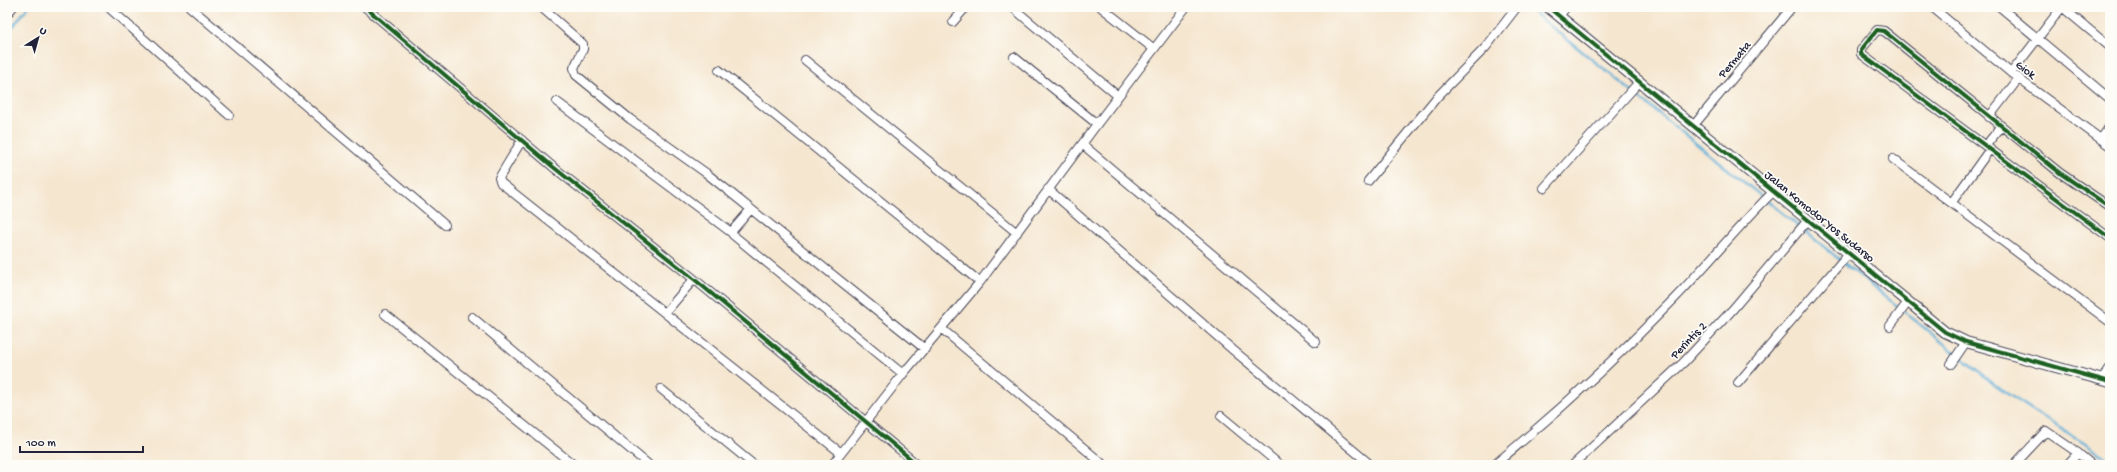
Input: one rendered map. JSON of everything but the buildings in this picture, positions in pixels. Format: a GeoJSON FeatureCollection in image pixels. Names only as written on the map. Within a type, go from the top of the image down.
{"type":"FeatureCollection","features":[{"type":"Feature","properties":{"kind":"street"},"geometry":{"type":"LineString","coordinates":[[7,14],[13,7]]}},
{"type":"Feature","properties":{"kind":"street"},"geometry":{"type":"LineString","coordinates":[[108,7],[229,115]]}},
{"type":"Feature","properties":{"kind":"street"},"geometry":{"type":"LineString","coordinates":[[190,7],[445,225]]}},
{"type":"Feature","properties":{"kind":"street"},"geometry":{"type":"LineString","coordinates":[[365,7],[522,140],[694,279],[867,421],[918,465]]}},
{"type":"Feature","properties":{"kind":"street"},"geometry":{"type":"LineString","coordinates":[[541,7],[583,44],[583,49],[574,68],[576,75],[630,119],[706,173],[925,349]]}},
{"type":"Feature","properties":{"kind":"street"},"geometry":{"type":"LineString","coordinates":[[953,22],[966,7]]}},
{"type":"Feature","properties":{"kind":"street"},"geometry":{"type":"LineString","coordinates":[[1012,7],[1118,96]]}},
{"type":"Feature","properties":{"kind":"street"},"geometry":{"type":"LineString","coordinates":[[1101,7],[1154,49]]}},
{"type":"Feature","properties":{"kind":"street"},"geometry":{"type":"LineString","coordinates":[[832,465],[903,374],[980,282],[1048,189],[1186,7]]}},
{"type":"Feature","properties":{"kind":"street","name":"Jalan Komodor Yos Sudarso"},"geometry":{"type":"LineString","coordinates":[[1548,7],[1563,11],[1638,84],[1694,126],[1806,223],[1963,346],[2106,381]]}},
{"type":"Feature","properties":{"kind":"street","name":"Permata"},"geometry":{"type":"LineString","coordinates":[[1694,126],[1792,7]]}},
{"type":"Feature","properties":{"kind":"street","name":"Giok"},"geometry":{"type":"LineString","coordinates":[[1932,7],[2011,73],[2110,146]]}},
{"type":"Feature","properties":{"kind":"street"},"geometry":{"type":"LineString","coordinates":[[2000,7],[2110,99]]}},
{"type":"Feature","properties":{"kind":"street"},"geometry":{"type":"LineString","coordinates":[[1368,181],[1437,97],[1486,47],[1516,8]]}},
{"type":"Feature","properties":{"kind":"street"},"geometry":{"type":"LineString","coordinates":[[2011,73],[2065,8],[2110,47]]}},
{"type":"Feature","properties":{"kind":"street"},"geometry":{"type":"LineString","coordinates":[[2110,208],[2060,173],[2001,127],[1936,72],[1881,29],[1878,30],[1861,50],[1861,54],[2110,238]]}},
{"type":"Feature","properties":{"kind":"street"},"geometry":{"type":"LineString","coordinates":[[1014,57],[1097,124]]}},
{"type":"Feature","properties":{"kind":"street"},"geometry":{"type":"LineString","coordinates":[[805,60],[1017,233]]}},
{"type":"Feature","properties":{"kind":"street"},"geometry":{"type":"LineString","coordinates":[[719,70],[980,282]]}},
{"type":"Feature","properties":{"kind":"street"},"geometry":{"type":"LineString","coordinates":[[1989,117],[2019,78]]}},
{"type":"Feature","properties":{"kind":"street"},"geometry":{"type":"LineString","coordinates":[[1544,188],[1638,84]]}},
{"type":"Feature","properties":{"kind":"street"},"geometry":{"type":"LineString","coordinates":[[557,102],[732,233],[736,238],[903,374]]}},
{"type":"Feature","properties":{"kind":"street"},"geometry":{"type":"LineString","coordinates":[[2101,139],[2110,126]]}},
{"type":"Feature","properties":{"kind":"street"},"geometry":{"type":"LineString","coordinates":[[1952,202],[2001,127]]}},
{"type":"Feature","properties":{"kind":"street"},"geometry":{"type":"LineString","coordinates":[[522,140],[499,178],[501,183],[841,453]]}},
{"type":"Feature","properties":{"kind":"street"},"geometry":{"type":"LineString","coordinates":[[1082,144],[1316,342]]}},
{"type":"Feature","properties":{"kind":"street"},"geometry":{"type":"LineString","coordinates":[[1893,159],[2110,322]]}},
{"type":"Feature","properties":{"kind":"street"},"geometry":{"type":"LineString","coordinates":[[1048,189],[1233,350],[1371,465]]}},
{"type":"Feature","properties":{"kind":"street"},"geometry":{"type":"LineString","coordinates":[[1494,465],[1557,411],[1639,334],[1771,194]]}},
{"type":"Feature","properties":{"kind":"street"},"geometry":{"type":"LineString","coordinates":[[732,233],[751,209]]}},
{"type":"Feature","properties":{"kind":"street","name":"Perintis 2"},"geometry":{"type":"LineString","coordinates":[[1573,465],[1684,362],[1738,304],[1806,223]]}},
{"type":"Feature","properties":{"kind":"street"},"geometry":{"type":"LineString","coordinates":[[1738,383],[1847,256]]}},
{"type":"Feature","properties":{"kind":"street"},"geometry":{"type":"LineString","coordinates":[[665,314],[694,279]]}},
{"type":"Feature","properties":{"kind":"street"},"geometry":{"type":"LineString","coordinates":[[1890,326],[1907,303]]}},
{"type":"Feature","properties":{"kind":"street"},"geometry":{"type":"LineString","coordinates":[[385,314],[574,465]]}},
{"type":"Feature","properties":{"kind":"street"},"geometry":{"type":"LineString","coordinates":[[472,317],[649,465]]}},
{"type":"Feature","properties":{"kind":"street"},"geometry":{"type":"LineString","coordinates":[[942,329],[1104,465]]}},
{"type":"Feature","properties":{"kind":"street"},"geometry":{"type":"LineString","coordinates":[[1953,361],[1963,346]]}},
{"type":"Feature","properties":{"kind":"street"},"geometry":{"type":"LineString","coordinates":[[2106,381],[2110,368]]}},
{"type":"Feature","properties":{"kind":"street"},"geometry":{"type":"LineString","coordinates":[[661,389],[754,465]]}},
{"type":"Feature","properties":{"kind":"street"},"geometry":{"type":"LineString","coordinates":[[1221,416],[1280,465]]}},
{"type":"Feature","properties":{"kind":"street"},"geometry":{"type":"LineString","coordinates":[[2014,465],[2044,432],[2049,432],[2092,465]]}},
{"type":"Feature","properties":{"kind":"street"},"geometry":{"type":"LineString","coordinates":[[2067,465],[2078,453]]}},
{"type":"Feature","properties":{"kind":"waterway"},"geometry":{"type":"LineString","coordinates":[[7,34],[28,7]]}},
{"type":"Feature","properties":{"kind":"waterway"},"geometry":{"type":"LineString","coordinates":[[1527,7],[2000,389],[2110,460]]}},
{"type":"Feature","properties":{"kind":"cycle path"},"geometry":{"type":"LineString","coordinates":[[365,7],[552,166],[694,279],[918,465]]}},
{"type":"Feature","properties":{"kind":"cycle path"},"geometry":{"type":"LineString","coordinates":[[1548,7],[1945,332],[1966,342],[2110,382]]}},
{"type":"Feature","properties":{"kind":"cycle path"},"geometry":{"type":"LineString","coordinates":[[2110,207],[2060,173],[1884,31],[1877,30],[1861,50],[1861,54],[2110,238]]}}]}
